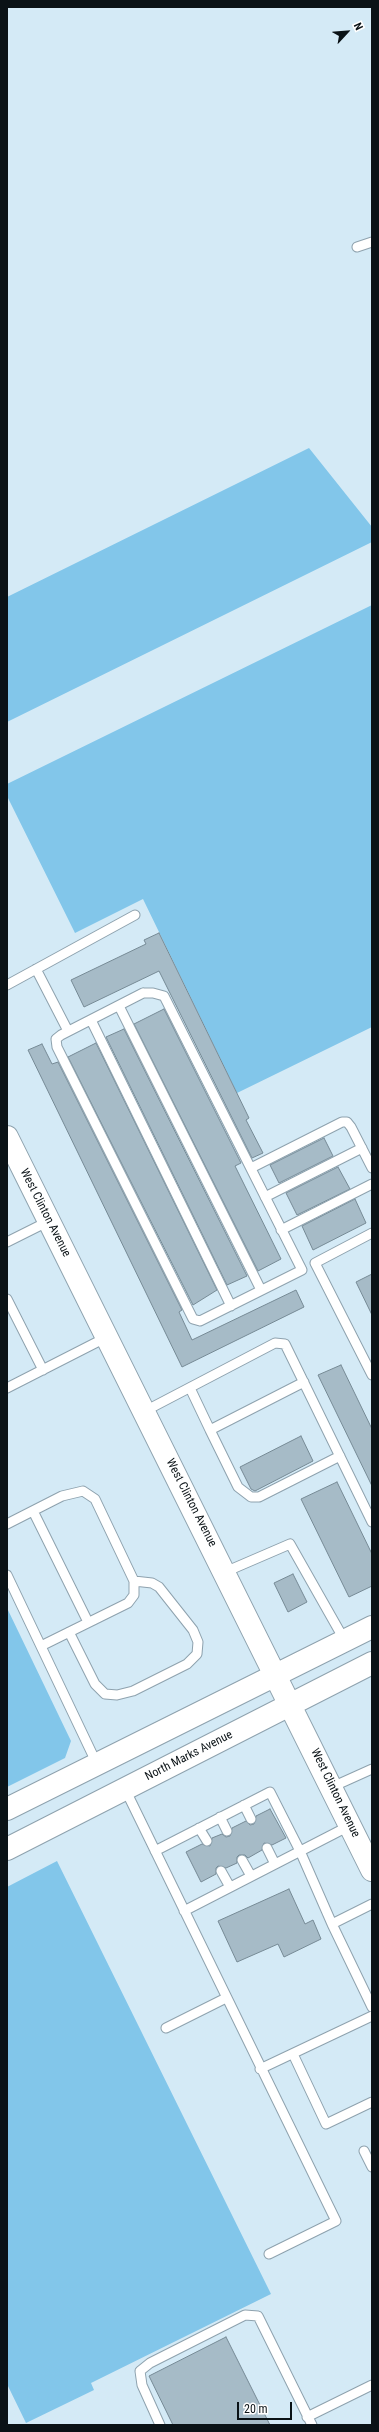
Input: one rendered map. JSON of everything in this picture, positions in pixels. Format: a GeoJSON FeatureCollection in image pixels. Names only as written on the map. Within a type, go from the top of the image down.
{"type":"FeatureCollection","features":[{"type":"Feature","properties":{"kind":"main road","name":"West Clinton Avenue"},"geometry":{"type":"LineString","coordinates":[[7,1137],[292,1704],[372,1870]]}},
{"type":"Feature","properties":{"kind":"main road"},"geometry":{"type":"LineString","coordinates":[[7,1809],[372,1627]]}},
{"type":"Feature","properties":{"kind":"main road","name":"North Marks Avenue"},"geometry":{"type":"LineString","coordinates":[[7,1849],[372,1663]]}},
{"type":"Feature","properties":{"kind":"lane"},"geometry":{"type":"LineString","coordinates":[[357,247],[372,242]]}},
{"type":"Feature","properties":{"kind":"lane"},"geometry":{"type":"LineString","coordinates":[[7,985],[135,915]]}},
{"type":"Feature","properties":{"kind":"lane"},"geometry":{"type":"LineString","coordinates":[[36,969],[68,1031]]}},
{"type":"Feature","properties":{"kind":"lane"},"geometry":{"type":"LineString","coordinates":[[302,1270],[164,996],[153,993],[143,994],[68,1031],[56,1039],[57,1046],[193,1319],[200,1321],[231,1306],[261,1290],[302,1270],[372,1234]]}},
{"type":"Feature","properties":{"kind":"lane"},"geometry":{"type":"LineString","coordinates":[[119,1006],[261,1290]]}},
{"type":"Feature","properties":{"kind":"lane"},"geometry":{"type":"LineString","coordinates":[[91,1020],[231,1306]]}},
{"type":"Feature","properties":{"kind":"lane"},"geometry":{"type":"LineString","coordinates":[[251,1168],[342,1122],[347,1122],[351,1127],[372,1168]]}},
{"type":"Feature","properties":{"kind":"lane"},"geometry":{"type":"LineString","coordinates":[[265,1197],[362,1148]]}},
{"type":"Feature","properties":{"kind":"lane"},"geometry":{"type":"LineString","coordinates":[[282,1230],[372,1184]]}},
{"type":"Feature","properties":{"kind":"lane"},"geometry":{"type":"LineString","coordinates":[[7,1242],[49,1221]]}},
{"type":"Feature","properties":{"kind":"lane"},"geometry":{"type":"LineString","coordinates":[[315,1263],[372,1375]]}},
{"type":"Feature","properties":{"kind":"lane"},"geometry":{"type":"LineString","coordinates":[[7,1299],[43,1370]]}},
{"type":"Feature","properties":{"kind":"lane"},"geometry":{"type":"LineString","coordinates":[[7,1388],[108,1337]]}},
{"type":"Feature","properties":{"kind":"lane"},"geometry":{"type":"LineString","coordinates":[[145,1411],[275,1343],[285,1344],[372,1522]]}},
{"type":"Feature","properties":{"kind":"lane"},"geometry":{"type":"LineString","coordinates":[[210,1430],[304,1382]]}},
{"type":"Feature","properties":{"kind":"lane"},"geometry":{"type":"LineString","coordinates":[[190,1388],[238,1487],[251,1498],[259,1497],[340,1456]]}},
{"type":"Feature","properties":{"kind":"lane"},"geometry":{"type":"LineString","coordinates":[[7,1524],[62,1496],[83,1492],[95,1499],[134,1581],[134,1595],[128,1603],[41,1646]]}},
{"type":"Feature","properties":{"kind":"lane"},"geometry":{"type":"LineString","coordinates":[[33,1511],[88,1622]]}},
{"type":"Feature","properties":{"kind":"lane"},"geometry":{"type":"LineString","coordinates":[[225,1572],[290,1544],[345,1641]]}},
{"type":"Feature","properties":{"kind":"lane"},"geometry":{"type":"LineString","coordinates":[[7,1575],[97,1764]]}},
{"type":"Feature","properties":{"kind":"lane"},"geometry":{"type":"LineString","coordinates":[[69,1632],[95,1684],[105,1694],[117,1696],[133,1691],[187,1664],[197,1654],[198,1642],[194,1630],[159,1588],[152,1583],[134,1581]]}},
{"type":"Feature","properties":{"kind":"lane"},"geometry":{"type":"LineString","coordinates":[[332,1787],[372,1769]]}},
{"type":"Feature","properties":{"kind":"lane"},"geometry":{"type":"LineString","coordinates":[[125,1789],[260,2069],[336,2221],[269,2254]]}},
{"type":"Feature","properties":{"kind":"lane"},"geometry":{"type":"LineString","coordinates":[[155,1851],[270,1792],[300,1850],[332,1924],[372,2007]]}},
{"type":"Feature","properties":{"kind":"lane"},"geometry":{"type":"LineString","coordinates":[[244,1805],[251,1819]]}},
{"type":"Feature","properties":{"kind":"lane"},"geometry":{"type":"LineString","coordinates":[[220,1817],[227,1831]]}},
{"type":"Feature","properties":{"kind":"lane"},"geometry":{"type":"LineString","coordinates":[[184,1911],[351,1825]]}},
{"type":"Feature","properties":{"kind":"lane"},"geometry":{"type":"LineString","coordinates":[[199,1828],[207,1841]]}},
{"type":"Feature","properties":{"kind":"lane"},"geometry":{"type":"LineString","coordinates":[[267,1848],[275,1864]]}},
{"type":"Feature","properties":{"kind":"lane"},"geometry":{"type":"LineString","coordinates":[[242,1860],[251,1876]]}},
{"type":"Feature","properties":{"kind":"lane"},"geometry":{"type":"LineString","coordinates":[[221,1871],[230,1887]]}},
{"type":"Feature","properties":{"kind":"lane"},"geometry":{"type":"LineString","coordinates":[[332,1924],[372,1904]]}},
{"type":"Feature","properties":{"kind":"lane"},"geometry":{"type":"LineString","coordinates":[[166,2028],[226,1998]]}},
{"type":"Feature","properties":{"kind":"lane"},"geometry":{"type":"LineString","coordinates":[[260,2069],[372,2016]]}},
{"type":"Feature","properties":{"kind":"lane"},"geometry":{"type":"LineString","coordinates":[[293,2054],[326,2124],[372,2102]]}},
{"type":"Feature","properties":{"kind":"lane"},"geometry":{"type":"LineString","coordinates":[[364,2151],[372,2166]]}},
{"type":"Feature","properties":{"kind":"lane"},"geometry":{"type":"LineString","coordinates":[[160,2425],[142,2385],[140,2371],[150,2363],[244,2314],[258,2316],[309,2421],[372,2385]]}},
{"type":"Feature","properties":{"kind":"shaded area"},"geometry":{"type":"Polygon","coordinates":[[[309,448],[372,527],[372,542],[7,722],[7,597],[309,448]]]}},
{"type":"Feature","properties":{"kind":"shaded area"},"geometry":{"type":"Polygon","coordinates":[[[372,605],[372,1027],[237,1093],[143,899],[75,933],[7,796],[7,784],[372,605]]]}},
{"type":"Feature","properties":{"kind":"shaded area"},"geometry":{"type":"Polygon","coordinates":[[[7,1608],[71,1741],[65,1758],[7,1787],[7,1608]]]}},
{"type":"Feature","properties":{"kind":"shaded area"},"geometry":{"type":"Polygon","coordinates":[[[57,1861],[271,2294],[91,2383],[94,2390],[26,2423],[7,2384],[7,1887],[57,1861]]]}},
{"type":"Feature","properties":{"kind":"building"},"geometry":{"type":"Polygon","coordinates":[[[159,933],[249,1118],[246,1120],[263,1153],[252,1158],[159,971],[84,1007],[71,980],[146,944],[144,940],[159,933]]]}},
{"type":"Feature","properties":{"kind":"building"},"geometry":{"type":"Polygon","coordinates":[[[164,1009],[241,1163],[235,1166],[281,1259],[258,1271],[134,1024],[164,1009]]]}},
{"type":"Feature","properties":{"kind":"building"},"geometry":{"type":"Polygon","coordinates":[[[124,1029],[247,1276],[227,1285],[106,1037],[124,1029]]]}},
{"type":"Feature","properties":{"kind":"building"},"geometry":{"type":"Polygon","coordinates":[[[96,1043],[217,1290],[193,1305],[68,1057],[96,1043]]]}},
{"type":"Feature","properties":{"kind":"building"},"geometry":{"type":"Polygon","coordinates":[[[42,1044],[52,1064],[58,1062],[182,1310],[179,1312],[192,1340],[296,1290],[304,1307],[182,1367],[28,1050],[42,1044]]]}},
{"type":"Feature","properties":{"kind":"building"},"geometry":{"type":"Polygon","coordinates":[[[324,1138],[333,1156],[279,1183],[270,1165],[324,1138]]]}},
{"type":"Feature","properties":{"kind":"building"},"geometry":{"type":"Polygon","coordinates":[[[338,1167],[350,1189],[297,1215],[286,1193],[338,1167]]]}},
{"type":"Feature","properties":{"kind":"building"},"geometry":{"type":"Polygon","coordinates":[[[355,1199],[366,1223],[313,1250],[302,1226],[355,1199]]]}},
{"type":"Feature","properties":{"kind":"building"},"geometry":{"type":"Polygon","coordinates":[[[372,1274],[372,1315],[356,1282],[372,1274]]]}},
{"type":"Feature","properties":{"kind":"building"},"geometry":{"type":"Polygon","coordinates":[[[341,1365],[372,1429],[372,1486],[318,1375],[341,1365]]]}},
{"type":"Feature","properties":{"kind":"building"},"geometry":{"type":"Polygon","coordinates":[[[301,1436],[313,1461],[255,1491],[251,1489],[240,1467],[301,1436]]]}},
{"type":"Feature","properties":{"kind":"building"},"geometry":{"type":"Polygon","coordinates":[[[337,1482],[372,1554],[372,1586],[349,1597],[301,1499],[337,1482]]]}},
{"type":"Feature","properties":{"kind":"building"},"geometry":{"type":"Polygon","coordinates":[[[293,1574],[307,1602],[288,1612],[274,1583],[293,1574]]]}},
{"type":"Feature","properties":{"kind":"building"},"geometry":{"type":"Polygon","coordinates":[[[270,1809],[286,1838],[272,1845],[264,1843],[262,1850],[248,1858],[245,1855],[239,1855],[237,1857],[237,1863],[226,1868],[218,1866],[216,1868],[216,1874],[201,1882],[186,1852],[202,1844],[210,1846],[212,1838],[222,1834],[226,1837],[230,1836],[232,1828],[246,1821],[250,1825],[254,1824],[256,1816],[270,1809]]]}},
{"type":"Feature","properties":{"kind":"building"},"geometry":{"type":"Polygon","coordinates":[[[289,1889],[305,1924],[313,1920],[321,1939],[284,1957],[278,1944],[237,1962],[218,1921],[289,1889]]]}},
{"type":"Feature","properties":{"kind":"building"},"geometry":{"type":"Polygon","coordinates":[[[226,2337],[270,2425],[173,2425],[149,2376],[226,2337]]]}}]}
